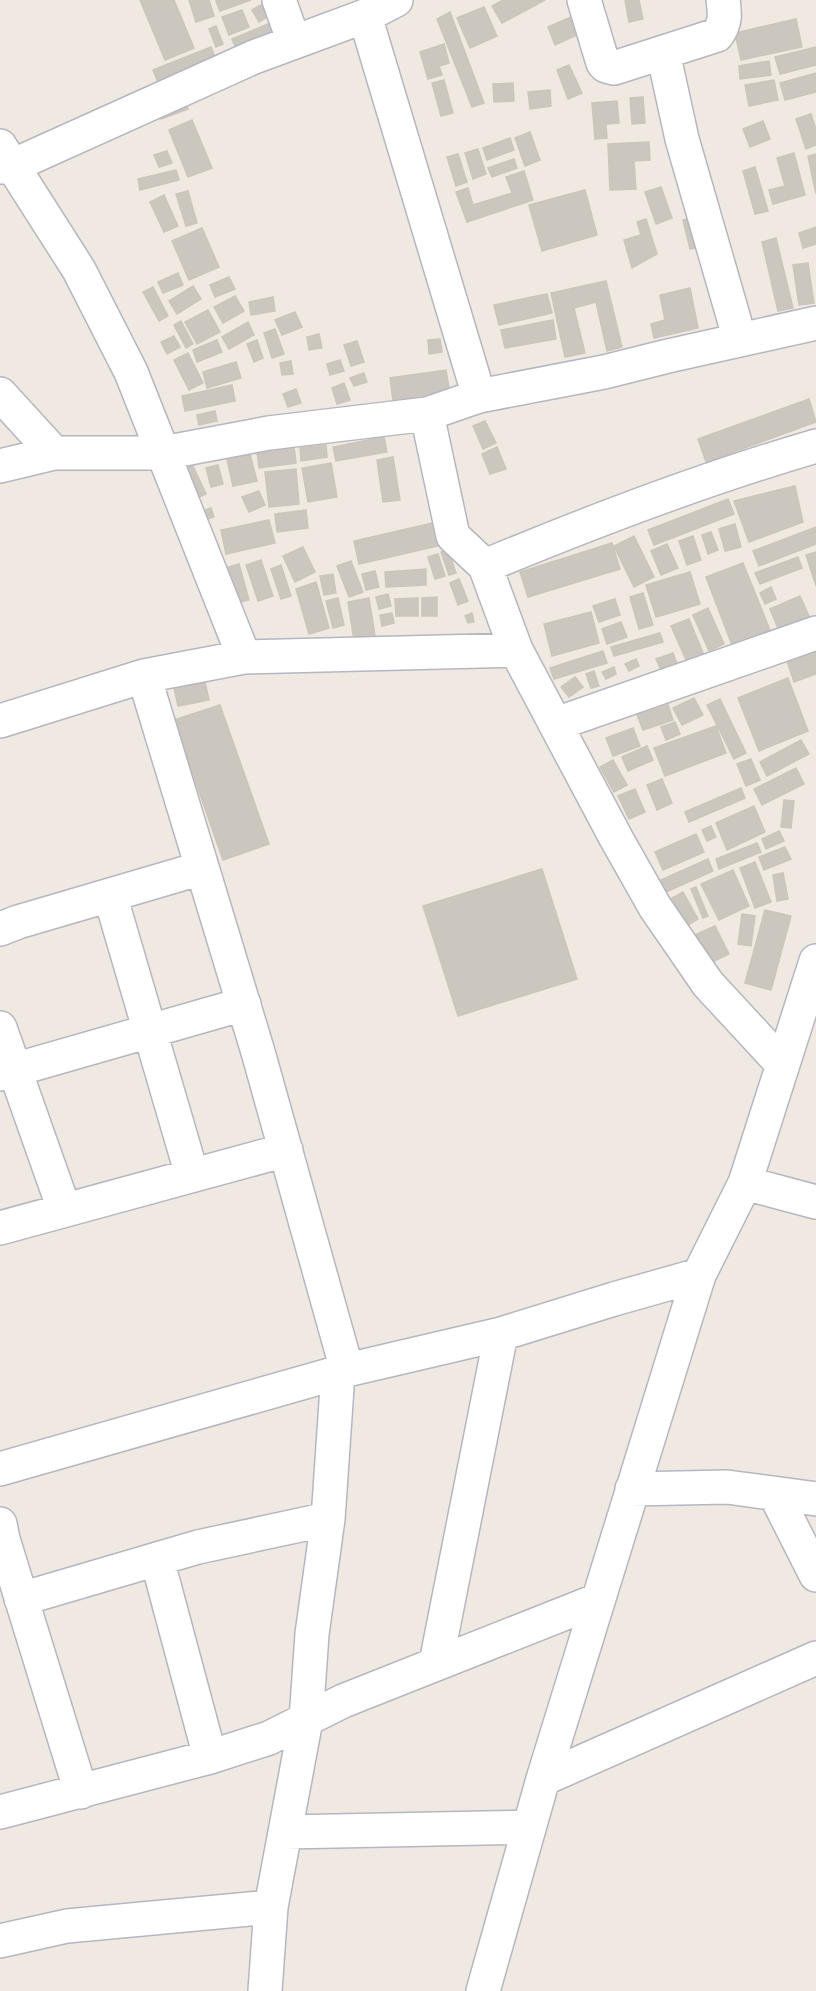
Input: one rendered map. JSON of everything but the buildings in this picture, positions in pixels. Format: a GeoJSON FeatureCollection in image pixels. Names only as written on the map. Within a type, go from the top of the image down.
{"type":"FeatureCollection","features":[{"type":"Feature","properties":{"kind":"street"},"geometry":{"type":"LineString","coordinates":[[279,0],[294,42]]}},
{"type":"Feature","properties":{"kind":"street"},"geometry":{"type":"LineString","coordinates":[[244,657],[130,372],[80,270],[4,160],[254,57],[365,16],[396,0]]}},
{"type":"Feature","properties":{"kind":"street"},"geometry":{"type":"LineString","coordinates":[[584,0],[603,63],[614,68],[717,35],[724,26],[726,16],[723,0]]}},
{"type":"Feature","properties":{"kind":"street"},"geometry":{"type":"LineString","coordinates":[[365,16],[479,396]]}},
{"type":"Feature","properties":{"kind":"street"},"geometry":{"type":"LineString","coordinates":[[663,52],[682,139],[740,340]]}},
{"type":"Feature","properties":{"kind":"street"},"geometry":{"type":"LineString","coordinates":[[0,466],[54,453],[163,453],[269,433],[427,414],[479,396],[604,372],[816,323]]}},
{"type":"Feature","properties":{"kind":"street"},"geometry":{"type":"LineString","coordinates":[[0,394],[54,453]]}},
{"type":"Feature","properties":{"kind":"street"},"geometry":{"type":"LineString","coordinates":[[427,414],[453,537],[484,566],[516,650],[655,907],[708,984],[782,1064]]}},
{"type":"Feature","properties":{"kind":"street"},"geometry":{"type":"LineString","coordinates":[[484,566],[576,528],[681,490],[816,446]]}},
{"type":"Feature","properties":{"kind":"street"},"geometry":{"type":"LineString","coordinates":[[556,724],[816,633]]}},
{"type":"Feature","properties":{"kind":"street"},"geometry":{"type":"LineString","coordinates":[[0,721],[144,676],[244,657],[516,650]]}},
{"type":"Feature","properties":{"kind":"street"},"geometry":{"type":"LineString","coordinates":[[144,676],[286,1150],[342,1371],[328,1520],[312,1634],[306,1720],[271,1906],[265,1991]]}},
{"type":"Feature","properties":{"kind":"street"},"geometry":{"type":"LineString","coordinates":[[0,929],[202,868]]}},
{"type":"Feature","properties":{"kind":"street"},"geometry":{"type":"LineString","coordinates":[[110,895],[192,1175]]}},
{"type":"Feature","properties":{"kind":"street"},"geometry":{"type":"LineString","coordinates":[[483,1991],[543,1779],[699,1275],[745,1183],[816,961]]}},
{"type":"Feature","properties":{"kind":"street"},"geometry":{"type":"LineString","coordinates":[[7,1071],[244,1004]]}},
{"type":"Feature","properties":{"kind":"street"},"geometry":{"type":"LineString","coordinates":[[0,1028],[7,1071],[64,1209]]}},
{"type":"Feature","properties":{"kind":"street"},"geometry":{"type":"LineString","coordinates":[[0,1228],[286,1150]]}},
{"type":"Feature","properties":{"kind":"street"},"geometry":{"type":"LineString","coordinates":[[745,1183],[816,1202]]}},
{"type":"Feature","properties":{"kind":"street"},"geometry":{"type":"LineString","coordinates":[[0,1469],[342,1371],[501,1334],[699,1275]]}},
{"type":"Feature","properties":{"kind":"street"},"geometry":{"type":"LineString","coordinates":[[436,1663],[501,1334]]}},
{"type":"Feature","properties":{"kind":"street"},"geometry":{"type":"LineString","coordinates":[[632,1490],[727,1488],[816,1499]]}},
{"type":"Feature","properties":{"kind":"street"},"geometry":{"type":"LineString","coordinates":[[775,1494],[816,1575]]}},
{"type":"Feature","properties":{"kind":"street"},"geometry":{"type":"LineString","coordinates":[[21,1599],[233,1538],[328,1520]]}},
{"type":"Feature","properties":{"kind":"street"},"geometry":{"type":"LineString","coordinates":[[1,1534],[81,1792]]}},
{"type":"Feature","properties":{"kind":"street"},"geometry":{"type":"LineString","coordinates":[[158,1559],[210,1757]]}},
{"type":"Feature","properties":{"kind":"street"},"geometry":{"type":"LineString","coordinates":[[0,1812],[210,1757],[269,1738],[343,1701],[598,1600]]}},
{"type":"Feature","properties":{"kind":"street"},"geometry":{"type":"LineString","coordinates":[[543,1779],[816,1659]]}},
{"type":"Feature","properties":{"kind":"street"},"geometry":{"type":"LineString","coordinates":[[285,1832],[529,1827]]}},
{"type":"Feature","properties":{"kind":"street"},"geometry":{"type":"LineString","coordinates":[[0,1941],[68,1926],[271,1906]]}}]}
